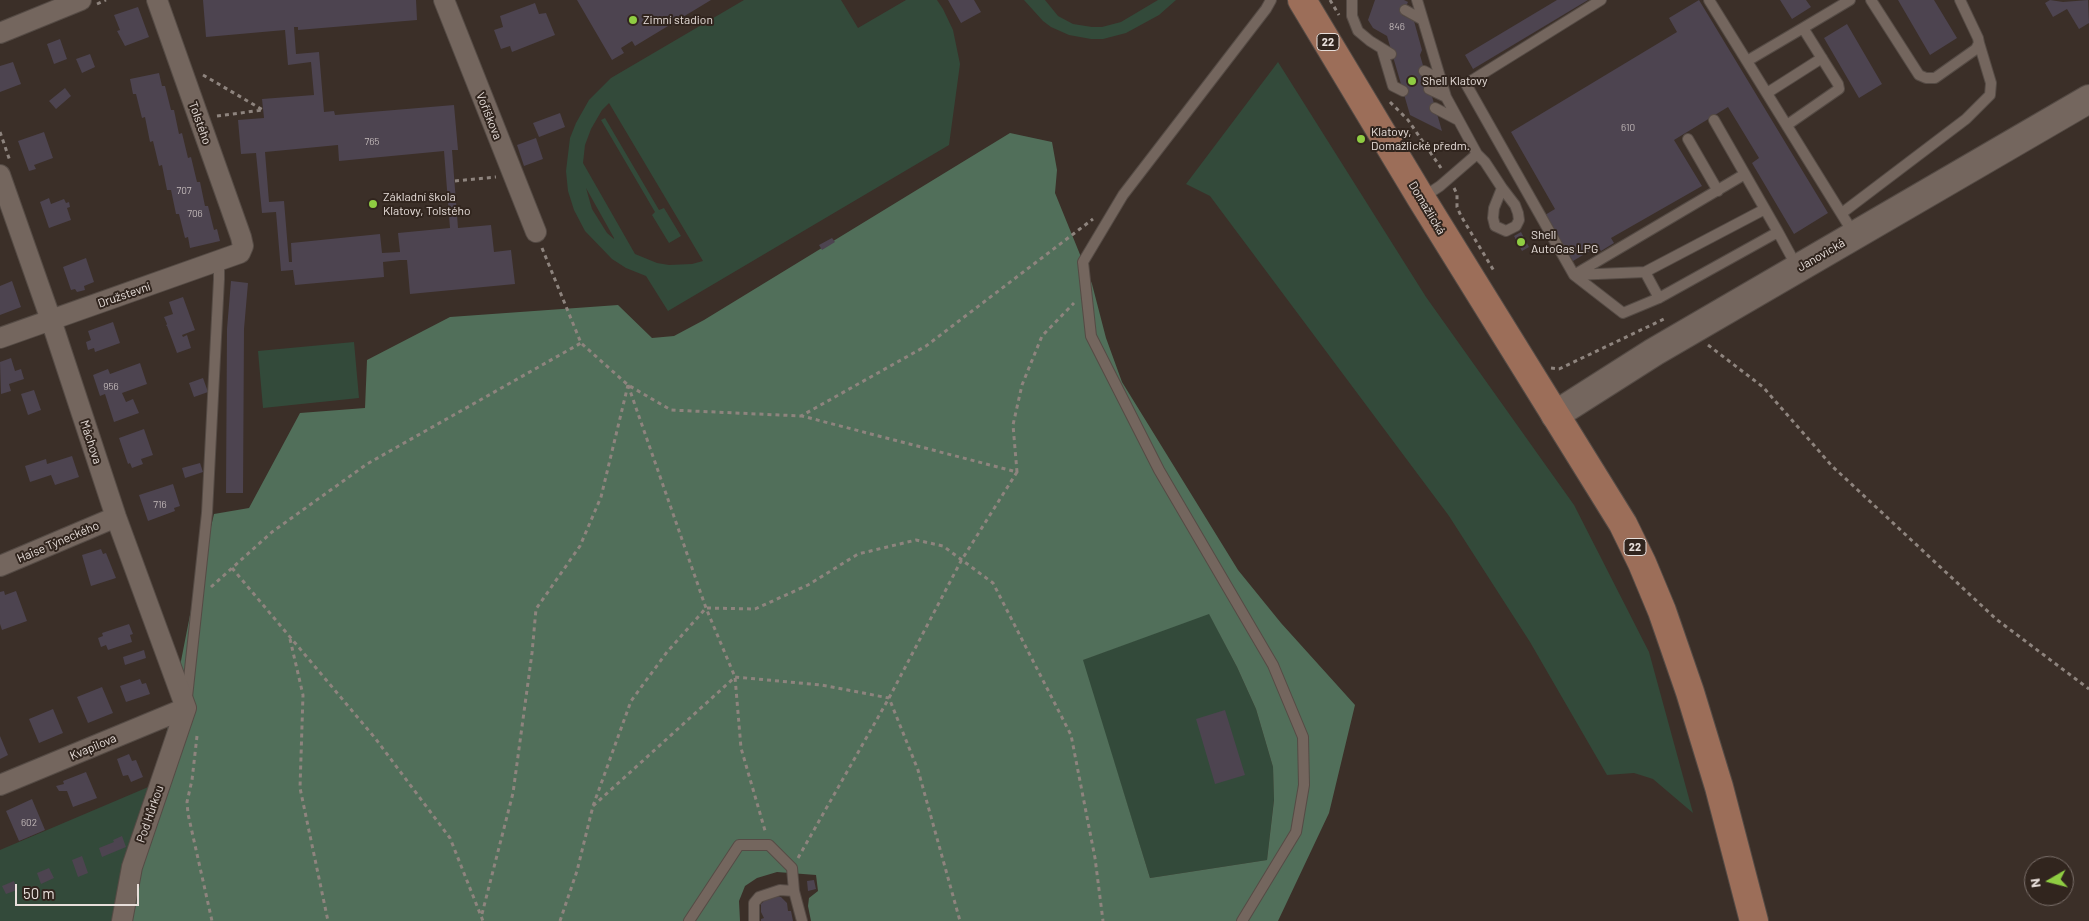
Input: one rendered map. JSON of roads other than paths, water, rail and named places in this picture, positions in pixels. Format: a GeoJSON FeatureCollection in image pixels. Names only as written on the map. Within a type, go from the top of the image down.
{"type":"FeatureCollection","features":[{"type":"Feature","properties":{"kind":"main road","name":"Domažlická"},"geometry":{"type":"LineString","coordinates":[[1302,0],[1555,415]]}},
{"type":"Feature","properties":{"kind":"main road","name":"Janovická"},"geometry":{"type":"LineString","coordinates":[[1555,415],[1797,268],[1848,224],[2089,99]]}},
{"type":"Feature","properties":{"kind":"main road","name":"22"},"geometry":{"type":"LineString","coordinates":[[1555,415],[1623,524],[1642,563],[1658,603],[1690,692],[1719,787],[1754,921]]}},
{"type":"Feature","properties":{"kind":"street"},"geometry":{"type":"LineString","coordinates":[[0,33],[81,0]]}},
{"type":"Feature","properties":{"kind":"street","name":"Tolstého"},"geometry":{"type":"LineString","coordinates":[[157,0],[243,246]]}},
{"type":"Feature","properties":{"kind":"street","name":"Voříškova"},"geometry":{"type":"LineString","coordinates":[[444,0],[536,232]]}},
{"type":"Feature","properties":{"kind":"street","name":"Máchova"},"geometry":{"type":"LineString","coordinates":[[0,175],[51,320],[116,517],[186,708]]}},
{"type":"Feature","properties":{"kind":"street","name":"Družstevní"},"geometry":{"type":"LineString","coordinates":[[0,338],[218,262],[240,253],[243,246]]}},
{"type":"Feature","properties":{"kind":"street","name":"Haise Týneckého"},"geometry":{"type":"LineString","coordinates":[[0,566],[116,517]]}},
{"type":"Feature","properties":{"kind":"street","name":"Kvapilova"},"geometry":{"type":"LineString","coordinates":[[0,785],[186,708]]}},
{"type":"Feature","properties":{"kind":"street","name":"Pod Hůrkou"},"geometry":{"type":"LineString","coordinates":[[122,921],[132,868],[186,708]]}},
{"type":"Feature","properties":{"kind":"lane"},"geometry":{"type":"LineString","coordinates":[[1242,921],[1296,832],[1304,786],[1303,737],[1274,665],[1159,470],[1091,336],[1083,262],[1123,196],[1271,0]]}},
{"type":"Feature","properties":{"kind":"lane"},"geometry":{"type":"LineString","coordinates":[[1352,0],[1352,16],[1358,31],[1386,51],[1392,69],[1393,86],[1403,91]]}},
{"type":"Feature","properties":{"kind":"lane"},"geometry":{"type":"LineString","coordinates":[[1417,0],[1446,97],[1477,154],[1485,162],[1502,188]]}},
{"type":"Feature","properties":{"kind":"lane"},"geometry":{"type":"LineString","coordinates":[[1601,0],[1466,84],[1574,276],[1623,313],[1659,298],[1778,232]]}},
{"type":"Feature","properties":{"kind":"lane"},"geometry":{"type":"LineString","coordinates":[[1709,0],[1848,224],[1966,119],[1990,95],[1991,83],[1978,38],[1960,0]]}},
{"type":"Feature","properties":{"kind":"lane"},"geometry":{"type":"LineString","coordinates":[[1747,61],[1850,0]]}},
{"type":"Feature","properties":{"kind":"lane"},"geometry":{"type":"LineString","coordinates":[[1871,0],[1919,75],[1926,78],[1935,78],[1976,49],[1979,43]]}},
{"type":"Feature","properties":{"kind":"lane"},"geometry":{"type":"LineString","coordinates":[[1404,10],[1423,20]]}},
{"type":"Feature","properties":{"kind":"lane"},"geometry":{"type":"LineString","coordinates":[[1787,125],[1839,89],[1838,84],[1803,28]]}},
{"type":"Feature","properties":{"kind":"lane"},"geometry":{"type":"LineString","coordinates":[[1767,92],[1822,58]]}},
{"type":"Feature","properties":{"kind":"lane"},"geometry":{"type":"LineString","coordinates":[[1424,71],[1440,79]]}},
{"type":"Feature","properties":{"kind":"lane"},"geometry":{"type":"LineString","coordinates":[[1430,89],[1446,97]]}},
{"type":"Feature","properties":{"kind":"lane"},"geometry":{"type":"LineString","coordinates":[[1435,108],[1458,120]]}},
{"type":"Feature","properties":{"kind":"lane"},"geometry":{"type":"LineString","coordinates":[[1714,120],[1797,268]]}},
{"type":"Feature","properties":{"kind":"lane"},"geometry":{"type":"LineString","coordinates":[[1688,139],[1718,190]]}},
{"type":"Feature","properties":{"kind":"lane"},"geometry":{"type":"LineString","coordinates":[[1421,198],[1440,186],[1477,154]]}},
{"type":"Feature","properties":{"kind":"lane"},"geometry":{"type":"LineString","coordinates":[[1574,276],[1745,174]]}},
{"type":"Feature","properties":{"kind":"lane"},"geometry":{"type":"LineString","coordinates":[[1574,276],[1645,272],[1765,209]]}},
{"type":"Feature","properties":{"kind":"lane"},"geometry":{"type":"LineString","coordinates":[[186,708],[207,514],[219,279],[218,262]]}},
{"type":"Feature","properties":{"kind":"lane"},"geometry":{"type":"LineString","coordinates":[[1645,272],[1659,298]]}},
{"type":"Feature","properties":{"kind":"lane"},"geometry":{"type":"LineString","coordinates":[[689,921],[739,845],[769,846],[792,868],[794,891],[802,921]]}},
{"type":"Feature","properties":{"kind":"lane"},"geometry":{"type":"LineString","coordinates":[[754,921],[754,903],[759,897],[769,892],[780,890],[794,891]]}},
{"type":"Feature","properties":{"kind":"place","name":"Zimní stadion"},"geometry":{"type":"Point","coordinates":[633,20]}},
{"type":"Feature","properties":{"kind":"place","name":"Shell Klatovy"},"geometry":{"type":"Point","coordinates":[1412,81]}},
{"type":"Feature","properties":{"kind":"place","name":"Klatovy, Domažlické předm."},"geometry":{"type":"Point","coordinates":[1361,139]}},
{"type":"Feature","properties":{"kind":"place","name":"Základní škola Klatovy, Tolstého"},"geometry":{"type":"Point","coordinates":[373,204]}},
{"type":"Feature","properties":{"kind":"place","name":"Shell AutoGas LPG"},"geometry":{"type":"Point","coordinates":[1521,242]}}]}
